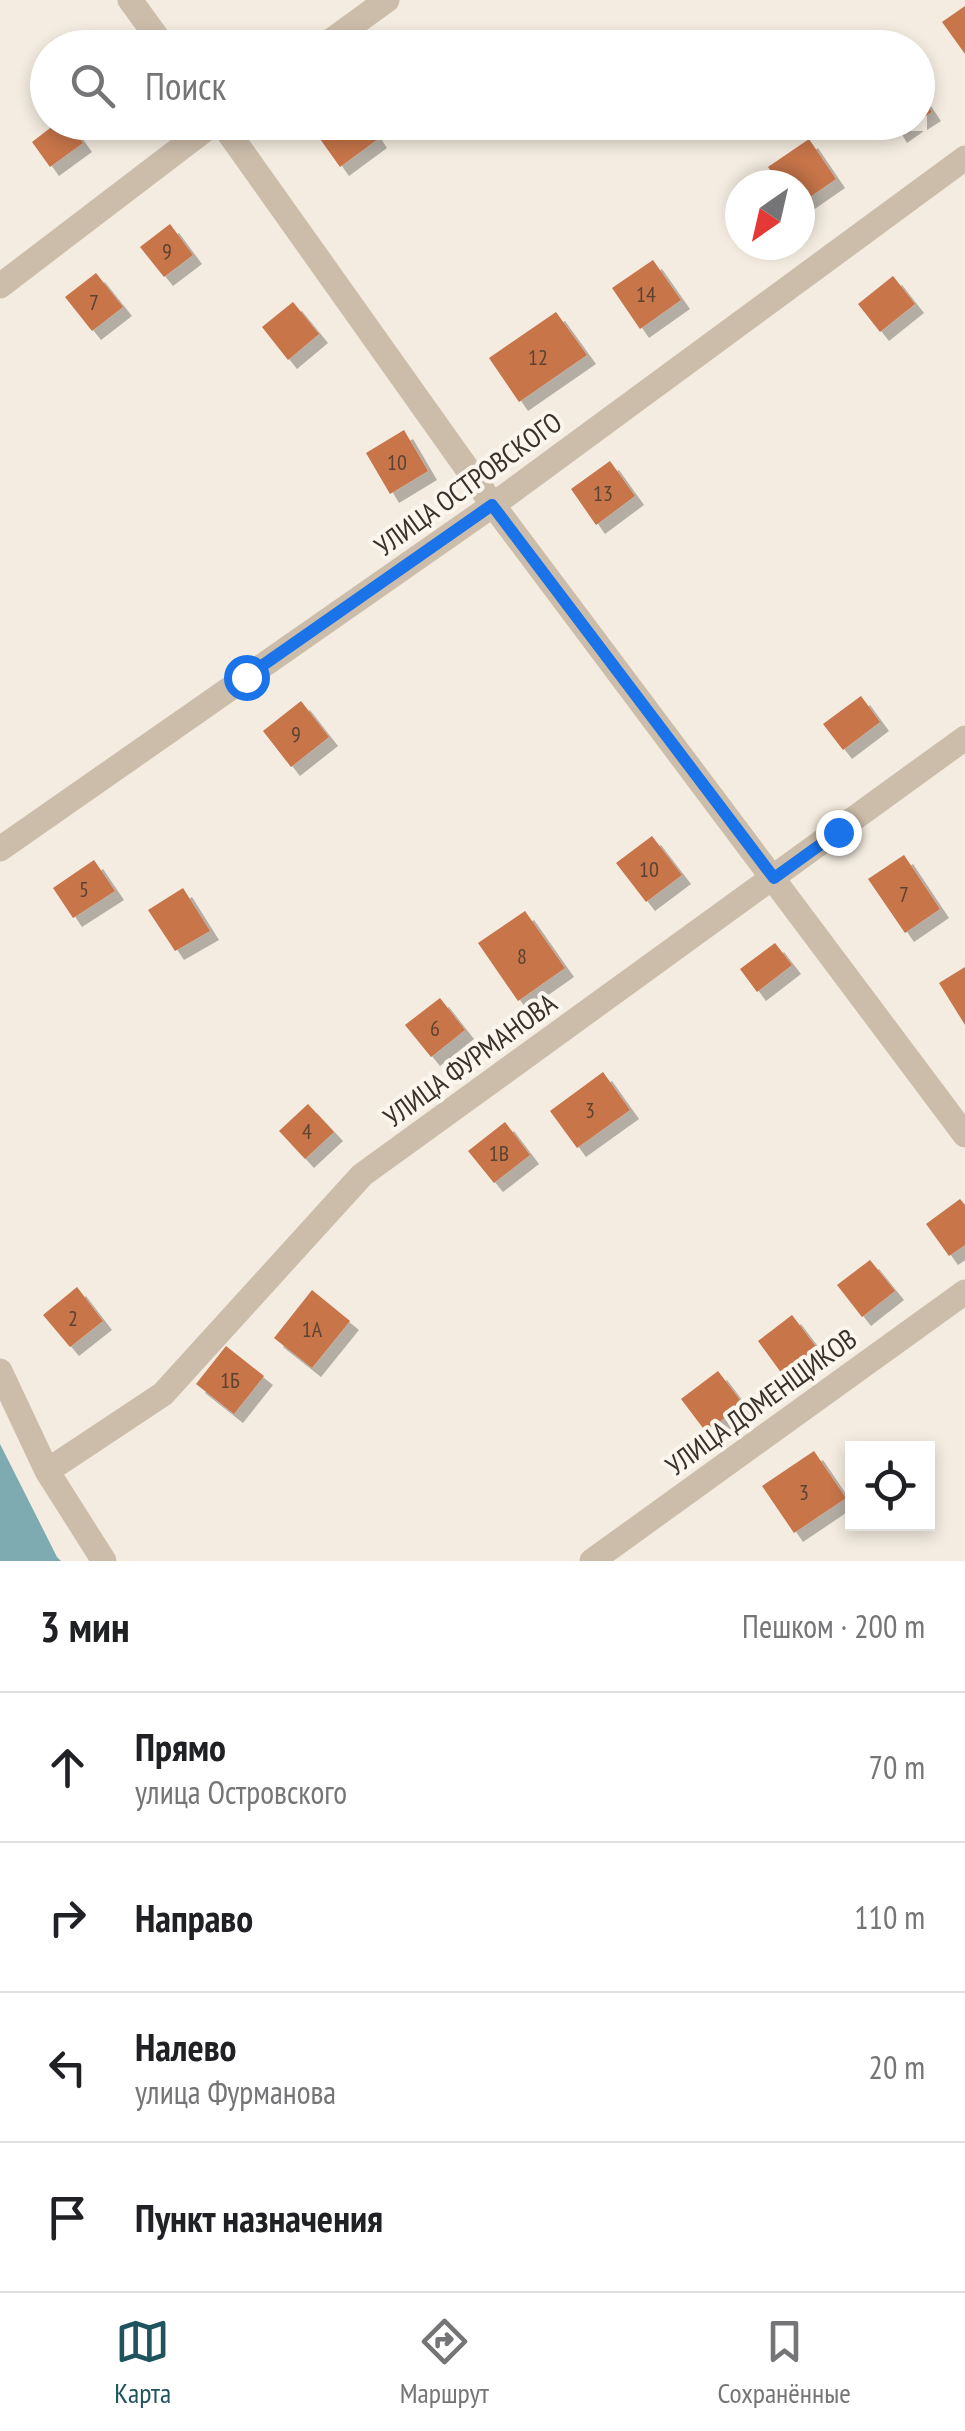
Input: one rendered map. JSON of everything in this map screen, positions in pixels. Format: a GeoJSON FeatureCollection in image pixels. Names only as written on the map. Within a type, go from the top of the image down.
{"type":"FeatureCollection","features":[{"type":"Feature","properties":{"kind":"street"},"geometry":{"type":"LineString","coordinates":[[130,0],[152,30]]}},
{"type":"Feature","properties":{"kind":"street"},"geometry":{"type":"LineString","coordinates":[[345,30],[387,0]]}},
{"type":"Feature","properties":{"kind":"street"},"geometry":{"type":"LineString","coordinates":[[0,286],[194,140]]}},
{"type":"Feature","properties":{"kind":"street"},"geometry":{"type":"LineString","coordinates":[[231,140],[492,505],[965,1135]]}},
{"type":"Feature","properties":{"kind":"street","name":"УЛИЦА ОСТРОВСКОГО"},"geometry":{"type":"LineString","coordinates":[[0,850],[492,505],[965,158]]}},
{"type":"Feature","properties":{"kind":"street","name":"УЛИЦА ФУРМАНОВА"},"geometry":{"type":"LineString","coordinates":[[47,1471],[163,1394],[362,1175],[965,738]]}},
{"type":"Feature","properties":{"kind":"street","name":"УЛИЦА ДОМЕНЩИКОВ"},"geometry":{"type":"LineString","coordinates":[[592,1561],[965,1292]]}},
{"type":"Feature","properties":{"kind":"street"},"geometry":{"type":"LineString","coordinates":[[0,1371],[47,1471],[104,1561]]}},
{"type":"Feature","properties":{"kind":"water"},"geometry":{"type":"Polygon","coordinates":[[[0,1444],[57,1557],[61,1561],[0,1561],[0,1444]]]}},
{"type":"Feature","properties":{"kind":"building"},"geometry":{"type":"Polygon","coordinates":[[[965,6],[965,54],[942,22],[965,6]]]}},
{"type":"Feature","properties":{"kind":"building"},"geometry":{"type":"Polygon","coordinates":[[[81,140],[83,143],[50,167],[32,142],[81,140]]]}},
{"type":"Feature","properties":{"kind":"building"},"geometry":{"type":"Polygon","coordinates":[[[321,140],[377,140],[340,167],[321,140]]]}},
{"type":"Feature","properties":{"kind":"building"},"geometry":{"type":"Polygon","coordinates":[[[810,140],[836,179],[815,194],[815,170],[768,167],[810,140]]]}},
{"type":"Feature","properties":{"kind":"building"},"geometry":{"type":"Polygon","coordinates":[[[170,224],[193,255],[164,277],[140,247],[170,224]]]}},
{"type":"Feature","properties":{"kind":"building"},"geometry":{"type":"Polygon","coordinates":[[[653,260],[681,300],[640,329],[612,288],[653,260]]]}},
{"type":"Feature","properties":{"kind":"building"},"geometry":{"type":"Polygon","coordinates":[[[96,273],[123,307],[92,331],[65,297],[96,273]]]}},
{"type":"Feature","properties":{"kind":"building"},"geometry":{"type":"Polygon","coordinates":[[[893,276],[915,304],[880,332],[858,304],[893,276]]]}},
{"type":"Feature","properties":{"kind":"building"},"geometry":{"type":"Polygon","coordinates":[[[293,302],[319,334],[288,360],[262,327],[293,302]]]}},
{"type":"Feature","properties":{"kind":"building"},"geometry":{"type":"Polygon","coordinates":[[[556,312],[587,355],[519,402],[489,358],[556,312]]]}},
{"type":"Feature","properties":{"kind":"building"},"geometry":{"type":"Polygon","coordinates":[[[404,430],[428,471],[390,494],[366,453],[404,430]]]}},
{"type":"Feature","properties":{"kind":"building"},"geometry":{"type":"Polygon","coordinates":[[[610,461],[635,496],[596,525],[571,489],[610,461]]]}},
{"type":"Feature","properties":{"kind":"building"},"geometry":{"type":"Polygon","coordinates":[[[861,696],[880,722],[843,750],[823,724],[861,696]]]}},
{"type":"Feature","properties":{"kind":"building"},"geometry":{"type":"Polygon","coordinates":[[[301,701],[329,737],[291,767],[263,731],[301,701]]]}},
{"type":"Feature","properties":{"kind":"building"},"geometry":{"type":"Polygon","coordinates":[[[652,836],[682,875],[646,902],[616,863],[652,836]]]}},
{"type":"Feature","properties":{"kind":"building"},"geometry":{"type":"Polygon","coordinates":[[[904,855],[940,909],[905,933],[868,879],[904,855]]]}},
{"type":"Feature","properties":{"kind":"building"},"geometry":{"type":"Polygon","coordinates":[[[94,860],[115,891],[73,918],[53,888],[94,860]]]}},
{"type":"Feature","properties":{"kind":"building"},"geometry":{"type":"Polygon","coordinates":[[[183,888],[210,931],[175,951],[148,910],[183,888]]]}},
{"type":"Feature","properties":{"kind":"building"},"geometry":{"type":"Polygon","coordinates":[[[525,911],[565,968],[518,1001],[478,943],[525,911]]]}},
{"type":"Feature","properties":{"kind":"building"},"geometry":{"type":"Polygon","coordinates":[[[775,943],[792,965],[757,992],[740,969],[775,943]]]}},
{"type":"Feature","properties":{"kind":"building"},"geometry":{"type":"Polygon","coordinates":[[[965,967],[965,1025],[939,983],[965,967]]]}},
{"type":"Feature","properties":{"kind":"building"},"geometry":{"type":"Polygon","coordinates":[[[440,998],[465,1030],[431,1057],[405,1025],[440,998]]]}},
{"type":"Feature","properties":{"kind":"building"},"geometry":{"type":"Polygon","coordinates":[[[603,1072],[630,1110],[577,1148],[550,1111],[603,1072]]]}},
{"type":"Feature","properties":{"kind":"building"},"geometry":{"type":"Polygon","coordinates":[[[308,1104],[334,1132],[305,1159],[279,1131],[308,1104]]]}},
{"type":"Feature","properties":{"kind":"building"},"geometry":{"type":"Polygon","coordinates":[[[505,1122],[530,1155],[494,1183],[468,1151],[505,1122]]]}},
{"type":"Feature","properties":{"kind":"building"},"geometry":{"type":"Polygon","coordinates":[[[960,1199],[965,1205],[965,1245],[949,1256],[926,1224],[960,1199]]]}},
{"type":"Feature","properties":{"kind":"building"},"geometry":{"type":"Polygon","coordinates":[[[870,1260],[895,1291],[862,1317],[837,1285],[870,1260]]]}},
{"type":"Feature","properties":{"kind":"building"},"geometry":{"type":"Polygon","coordinates":[[[77,1287],[103,1321],[70,1347],[43,1315],[77,1287]]]}},
{"type":"Feature","properties":{"kind":"building"},"geometry":{"type":"Polygon","coordinates":[[[312,1290],[350,1321],[312,1368],[274,1338],[312,1290]]]}},
{"type":"Feature","properties":{"kind":"building"},"geometry":{"type":"Polygon","coordinates":[[[792,1315],[820,1352],[785,1378],[758,1341],[792,1315]]]}},
{"type":"Feature","properties":{"kind":"building"},"geometry":{"type":"Polygon","coordinates":[[[226,1346],[264,1376],[234,1414],[196,1384],[226,1346]]]}},
{"type":"Feature","properties":{"kind":"building"},"geometry":{"type":"Polygon","coordinates":[[[718,1371],[743,1404],[706,1432],[681,1399],[718,1371]]]}},
{"type":"Feature","properties":{"kind":"building"},"geometry":{"type":"Polygon","coordinates":[[[814,1451],[845,1499],[794,1533],[762,1486],[814,1451]]]}},
{"type":"Feature","properties":{"kind":"route"},"geometry":{"type":"LineString","coordinates":[[246,677],[492,505],[774,878],[838,832]]}}]}
